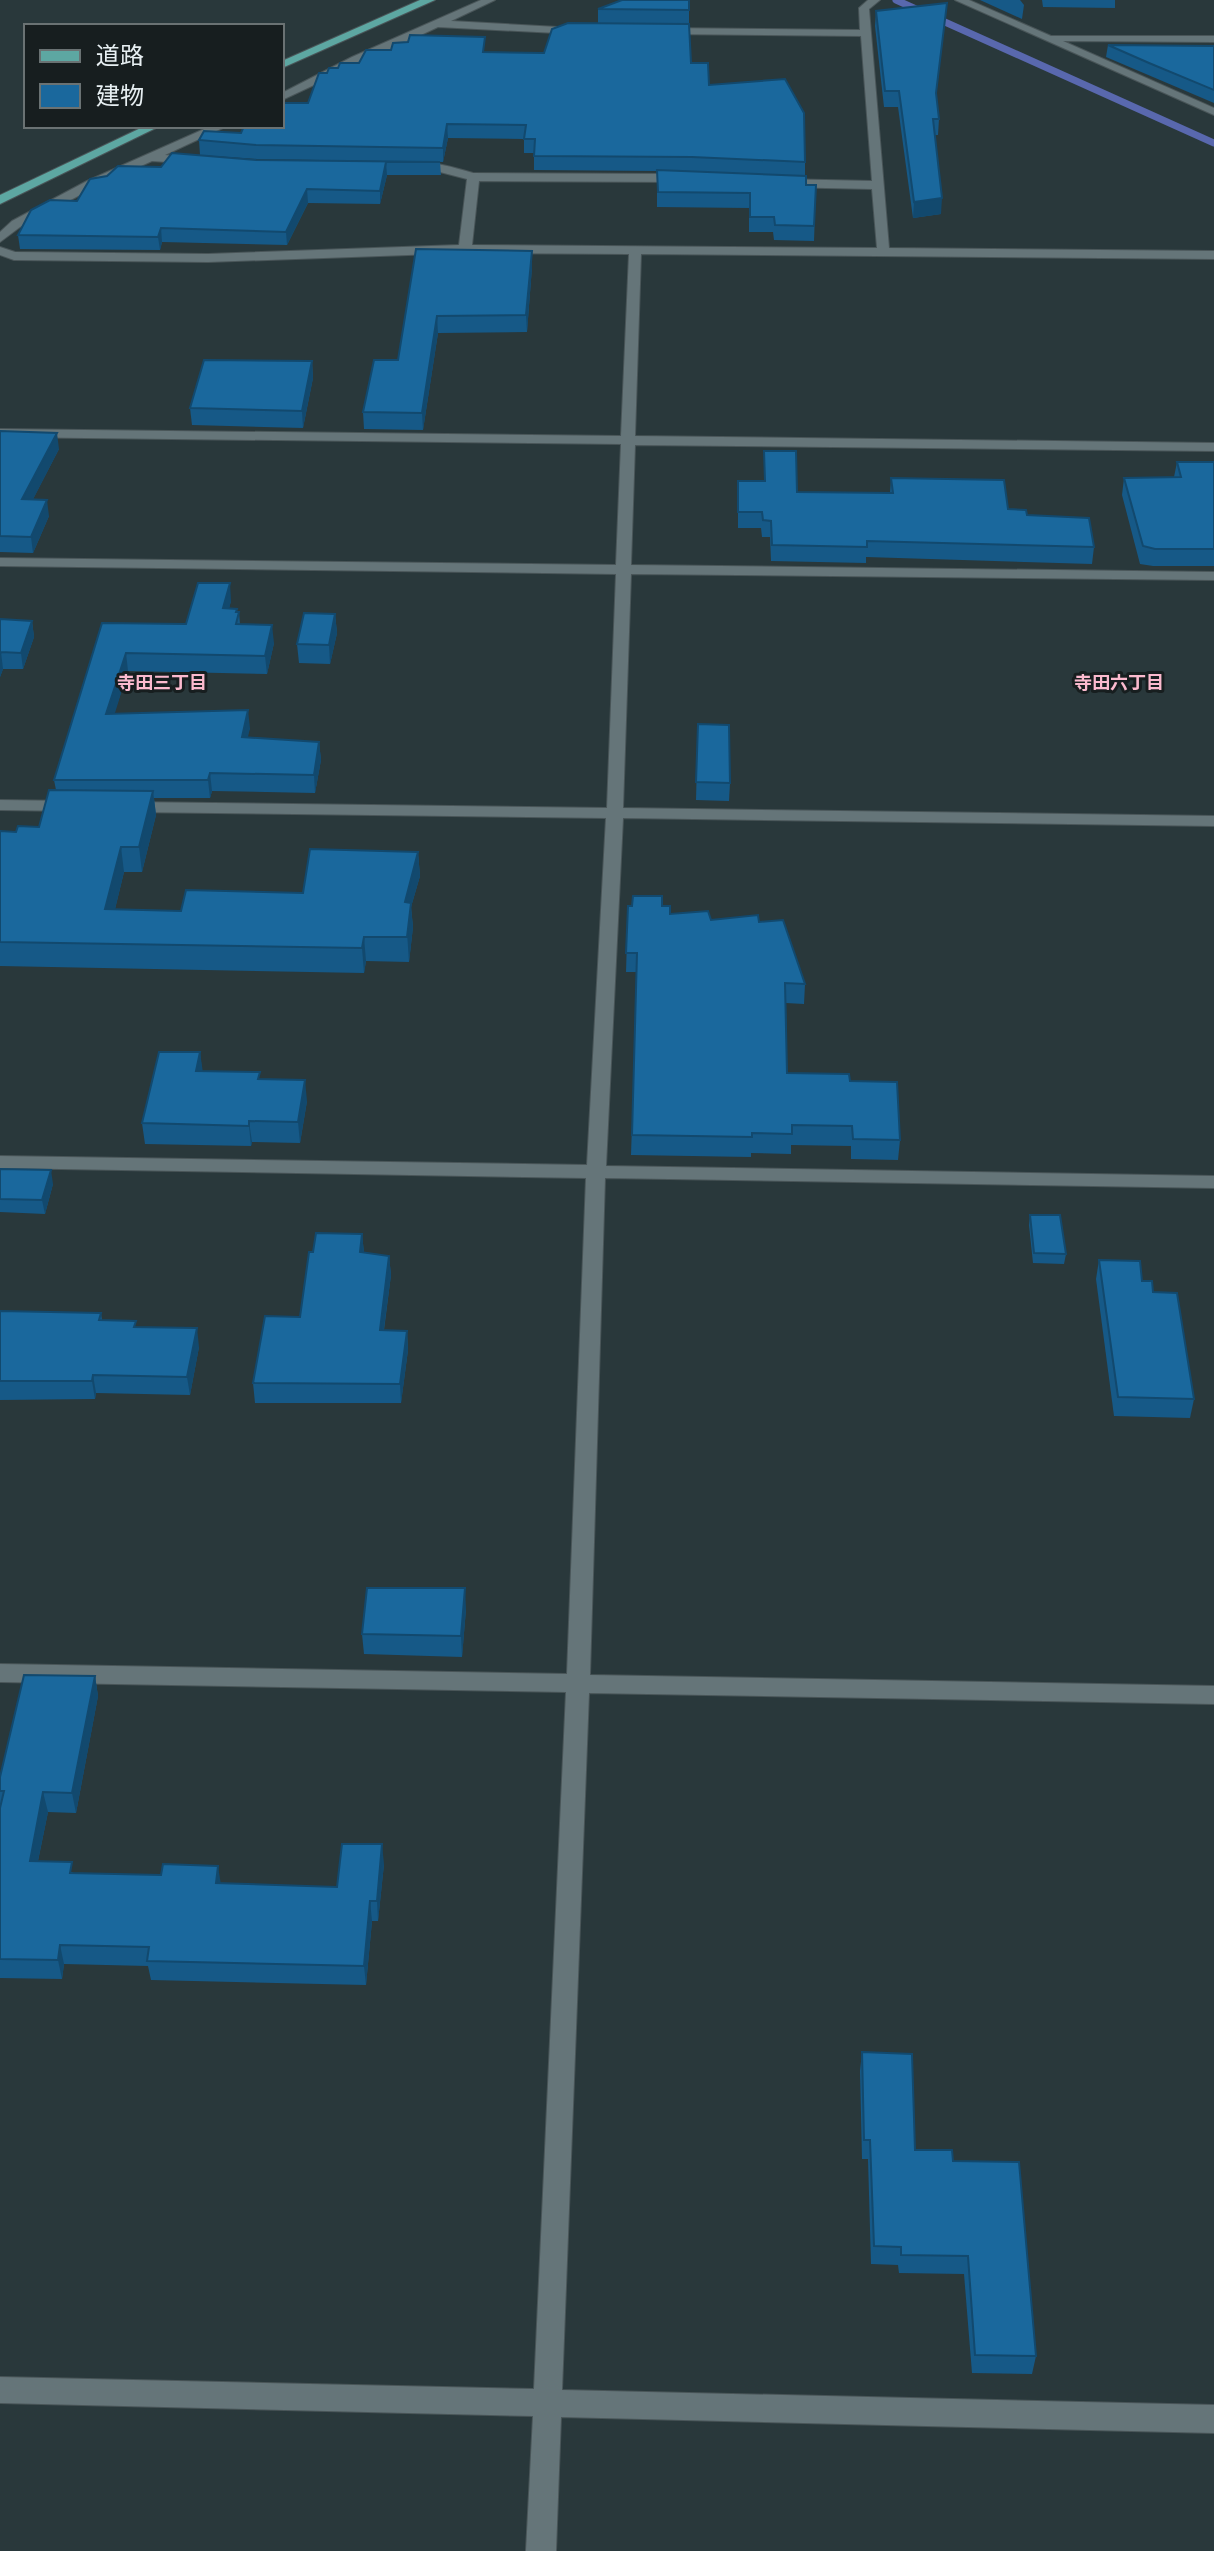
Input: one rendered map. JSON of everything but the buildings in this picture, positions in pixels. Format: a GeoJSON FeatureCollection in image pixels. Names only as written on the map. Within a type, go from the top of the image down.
{"type":"FeatureCollection","features":[{"type":"Feature","properties":{"kind":"main road"},"geometry":{"type":"LineString","coordinates":[[284,64],[360,28],[430,0]]}},
{"type":"Feature","properties":{"kind":"main road"},"geometry":{"type":"LineString","coordinates":[[0,200],[150,128]]}},
{"type":"Feature","properties":{"kind":"street"},"geometry":{"type":"LineString","coordinates":[[284,96],[356,59],[490,0]]}},
{"type":"Feature","properties":{"kind":"street"},"geometry":{"type":"LineString","coordinates":[[960,0],[1214,112]]}},
{"type":"Feature","properties":{"kind":"street"},"geometry":{"type":"LineString","coordinates":[[874,1],[864,8],[864,33],[883,251]]}},
{"type":"Feature","properties":{"kind":"street"},"geometry":{"type":"LineString","coordinates":[[440,24],[582,31]]}},
{"type":"Feature","properties":{"kind":"street"},"geometry":{"type":"LineString","coordinates":[[645,31],[864,33]]}},
{"type":"Feature","properties":{"kind":"street"},"geometry":{"type":"LineString","coordinates":[[1047,38],[1214,39]]}},
{"type":"Feature","properties":{"kind":"street"},"geometry":{"type":"LineString","coordinates":[[0,238],[16,224],[91,184],[217,128]]}},
{"type":"Feature","properties":{"kind":"street"},"geometry":{"type":"LineString","coordinates":[[153,158],[212,162]]}},
{"type":"Feature","properties":{"kind":"street"},"geometry":{"type":"LineString","coordinates":[[394,167],[440,168],[473,177],[692,178]]}},
{"type":"Feature","properties":{"kind":"street"},"geometry":{"type":"LineString","coordinates":[[465,249],[473,177]]}},
{"type":"Feature","properties":{"kind":"street"},"geometry":{"type":"LineString","coordinates":[[759,183],[876,185]]}},
{"type":"Feature","properties":{"kind":"street"},"geometry":{"type":"LineString","coordinates":[[0,251],[14,256],[208,258],[465,249],[1214,255]]}},
{"type":"Feature","properties":{"kind":"street"},"geometry":{"type":"LineString","coordinates":[[541,2551],[596,1172],[615,813],[635,250]]}},
{"type":"Feature","properties":{"kind":"street"},"geometry":{"type":"LineString","coordinates":[[0,433],[1214,447]]}},
{"type":"Feature","properties":{"kind":"street"},"geometry":{"type":"LineString","coordinates":[[0,562],[1214,576]]}},
{"type":"Feature","properties":{"kind":"street"},"geometry":{"type":"LineString","coordinates":[[0,805],[1214,821]]}},
{"type":"Feature","properties":{"kind":"street"},"geometry":{"type":"LineString","coordinates":[[0,1162],[1214,1182]]}},
{"type":"Feature","properties":{"kind":"street"},"geometry":{"type":"LineString","coordinates":[[0,1673],[1214,1695]]}},
{"type":"Feature","properties":{"kind":"street"},"geometry":{"type":"LineString","coordinates":[[0,2390],[1214,2419]]}},
{"type":"Feature","properties":{"kind":"waterway"},"geometry":{"type":"LineString","coordinates":[[896,0],[1214,143]]}},
{"type":"Feature","properties":{"kind":"district","name":"寺田三丁目"},"geometry":{"type":"Point","coordinates":[162,683]}},
{"type":"Feature","properties":{"kind":"district","name":"寺田六丁目"},"geometry":{"type":"Point","coordinates":[1119,683]}}]}
